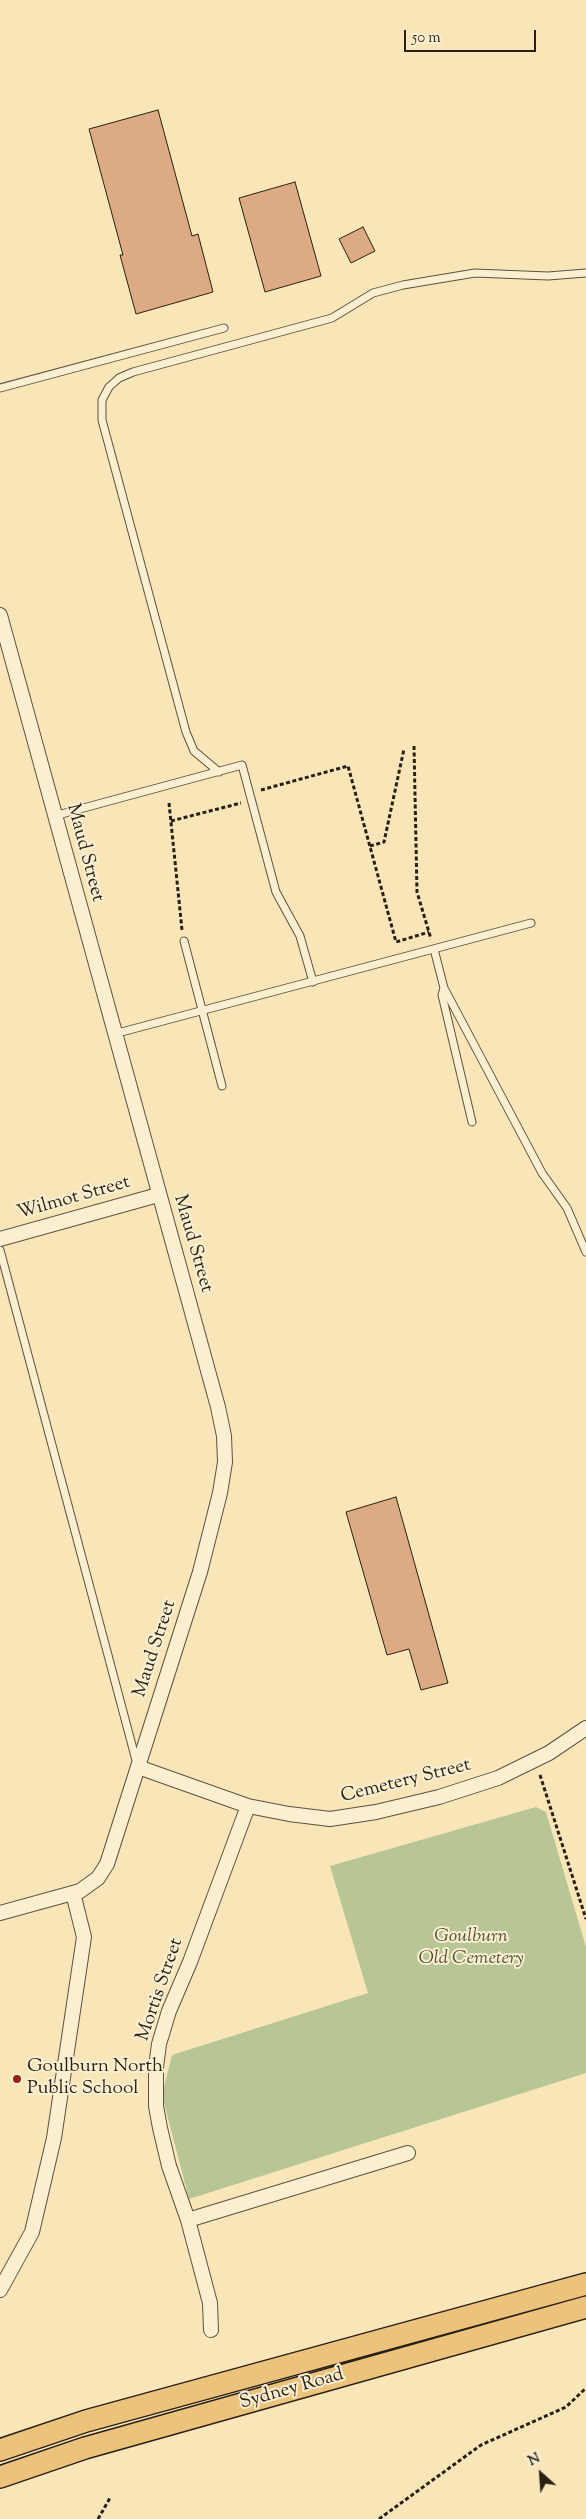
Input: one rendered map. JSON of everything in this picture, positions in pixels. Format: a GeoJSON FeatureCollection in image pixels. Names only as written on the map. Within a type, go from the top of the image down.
{"type":"FeatureCollection","features":[{"type":"Feature","properties":{"kind":"main road","name":"Sydney Road"},"geometry":{"type":"LineString","coordinates":[[0,2450],[86,2421],[578,2286]]}},
{"type":"Feature","properties":{"kind":"main road","name":"Sydney Road"},"geometry":{"type":"LineString","coordinates":[[0,2477],[76,2451],[578,2309]]}},
{"type":"Feature","properties":{"kind":"street","name":"Maud Street"},"geometry":{"type":"LineString","coordinates":[[0,615],[158,1195],[218,1407],[224,1436],[225,1462],[220,1493],[205,1556],[111,1857],[98,1878],[87,1887],[73,1894]]}},
{"type":"Feature","properties":{"kind":"street","name":"Wilmot Street"},"geometry":{"type":"LineString","coordinates":[[0,1239],[158,1195]]}},
{"type":"Feature","properties":{"kind":"street","name":"Cemetery Street"},"geometry":{"type":"LineString","coordinates":[[138,1767],[248,1806],[330,1819],[376,1812],[439,1796],[498,1778],[549,1753],[586,1728]]}},
{"type":"Feature","properties":{"kind":"street","name":"Mortis Street"},"geometry":{"type":"LineString","coordinates":[[211,2330],[210,2303],[188,2220],[169,2166],[160,2128],[156,2106],[156,2067],[159,2044],[169,2011],[190,1962],[248,1806]]}},
{"type":"Feature","properties":{"kind":"street"},"geometry":{"type":"LineString","coordinates":[[0,1913],[73,1894],[84,1937],[54,2138],[32,2232],[0,2290]]}},
{"type":"Feature","properties":{"kind":"street"},"geometry":{"type":"LineString","coordinates":[[188,2220],[408,2153]]}},
{"type":"Feature","properties":{"kind":"lane"},"geometry":{"type":"LineString","coordinates":[[219,772],[194,751],[186,732],[102,420],[102,400],[108,387],[119,378],[133,372],[332,318],[367,296],[388,289],[475,273],[548,276],[586,273]]}},
{"type":"Feature","properties":{"kind":"lane"},"geometry":{"type":"LineString","coordinates":[[0,388],[224,328]]}},
{"type":"Feature","properties":{"kind":"lane"},"geometry":{"type":"LineString","coordinates":[[54,816],[242,766],[276,892],[297,929],[313,982]]}},
{"type":"Feature","properties":{"kind":"lane"},"geometry":{"type":"LineString","coordinates":[[114,1034],[531,923]]}},
{"type":"Feature","properties":{"kind":"lane"},"geometry":{"type":"LineString","coordinates":[[184,941],[222,1086]]}},
{"type":"Feature","properties":{"kind":"lane"},"geometry":{"type":"LineString","coordinates":[[434,949],[444,988],[542,1173],[567,1208],[586,1252]]}},
{"type":"Feature","properties":{"kind":"lane"},"geometry":{"type":"LineString","coordinates":[[444,988],[442,995],[472,1122]]}},
{"type":"Feature","properties":{"kind":"lane"},"geometry":{"type":"LineString","coordinates":[[0,1250],[138,1767]]}},
{"type":"Feature","properties":{"kind":"path"},"geometry":{"type":"LineString","coordinates":[[260,790],[348,766],[396,942],[429,932],[417,892],[414,746]]}},
{"type":"Feature","properties":{"kind":"path"},"geometry":{"type":"LineString","coordinates":[[370,846],[384,842],[404,749]]}},
{"type":"Feature","properties":{"kind":"path"},"geometry":{"type":"LineString","coordinates":[[169,803],[184,941]]}},
{"type":"Feature","properties":{"kind":"path"},"geometry":{"type":"LineString","coordinates":[[171,821],[242,803]]}},
{"type":"Feature","properties":{"kind":"path"},"geometry":{"type":"LineString","coordinates":[[540,1774],[586,1919]]}},
{"type":"Feature","properties":{"kind":"path"},"geometry":{"type":"LineString","coordinates":[[379,2519],[481,2445],[566,2407],[586,2388]]}},
{"type":"Feature","properties":{"kind":"path"},"geometry":{"type":"LineString","coordinates":[[98,2519],[110,2498]]}},
{"type":"Feature","properties":{"kind":"green space","name":"Goulburn Old Cemetery"},"geometry":{"type":"Polygon","coordinates":[[[536,1807],[546,1812],[586,1947],[586,2073],[189,2199],[162,2095],[172,2055],[368,1993],[330,1866],[536,1807]]]}},
{"type":"Feature","properties":{"kind":"building"},"geometry":{"type":"Polygon","coordinates":[[[158,110],[192,236],[198,234],[213,292],[136,314],[120,255],[123,255],[89,129],[158,110]]]}},
{"type":"Feature","properties":{"kind":"building"},"geometry":{"type":"Polygon","coordinates":[[[295,182],[321,276],[265,292],[239,198],[295,182]]]}},
{"type":"Feature","properties":{"kind":"building"},"geometry":{"type":"Polygon","coordinates":[[[363,227],[375,251],[351,263],[339,239],[363,227]]]}},
{"type":"Feature","properties":{"kind":"building"},"geometry":{"type":"Polygon","coordinates":[[[396,1497],[448,1683],[421,1690],[409,1649],[387,1655],[346,1512],[396,1497]]]}},
{"type":"Feature","properties":{"kind":"place","name":"Goulburn North Public School"},"geometry":{"type":"Point","coordinates":[17,2079]}}]}
